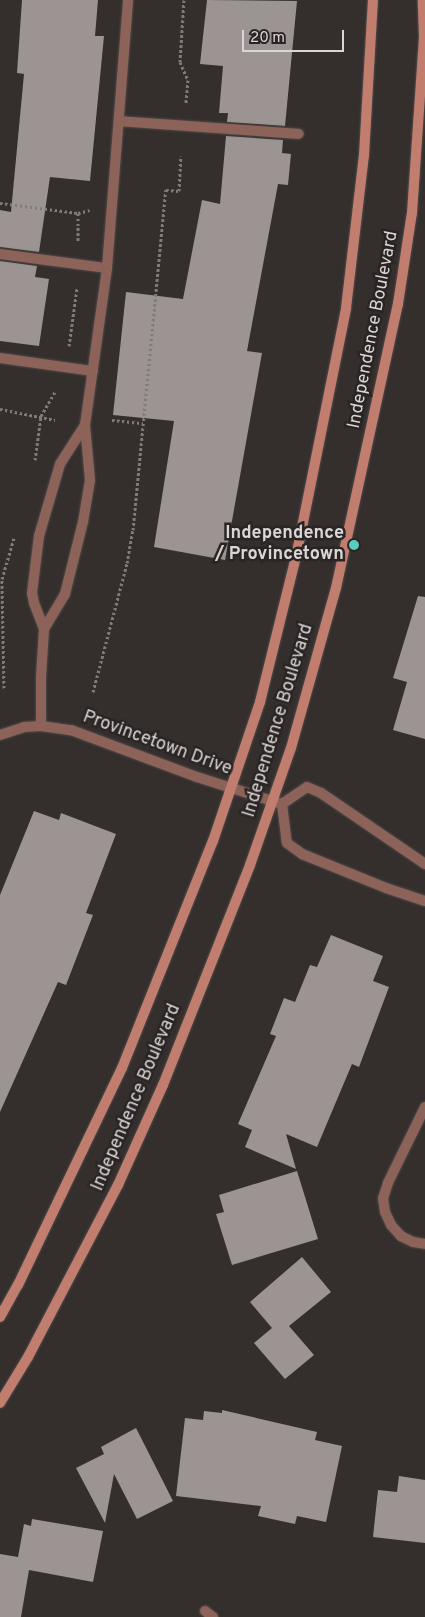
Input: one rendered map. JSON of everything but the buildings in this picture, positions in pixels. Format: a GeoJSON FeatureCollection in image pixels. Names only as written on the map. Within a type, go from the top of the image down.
{"type":"FeatureCollection","features":[{"type":"Feature","properties":{"kind":"street"},"geometry":{"type":"LineString","coordinates":[[44,629],[65,594],[83,522],[90,480],[85,425],[108,268],[128,0]]}},
{"type":"Feature","properties":{"kind":"street","name":"Independence Boulevard"},"geometry":{"type":"LineString","coordinates":[[0,1317],[18,1285],[122,1068],[232,788],[260,702],[296,557],[346,308],[364,155],[373,0]]}},
{"type":"Feature","properties":{"kind":"street","name":"Independence Boulevard"},"geometry":{"type":"LineString","coordinates":[[0,1403],[28,1357],[118,1185],[163,1085],[277,803],[336,588],[398,304],[412,213],[424,38],[423,0]]}},
{"type":"Feature","properties":{"kind":"street"},"geometry":{"type":"LineString","coordinates":[[119,121],[299,134]]}},
{"type":"Feature","properties":{"kind":"street"},"geometry":{"type":"LineString","coordinates":[[0,254],[108,268]]}},
{"type":"Feature","properties":{"kind":"street"},"geometry":{"type":"LineString","coordinates":[[0,358],[93,371]]}},
{"type":"Feature","properties":{"kind":"street"},"geometry":{"type":"LineString","coordinates":[[41,726],[44,629],[32,592],[39,536],[60,464],[85,425]]}},
{"type":"Feature","properties":{"kind":"street","name":"Provincetown Drive"},"geometry":{"type":"LineString","coordinates":[[0,735],[24,727],[41,726],[71,730],[277,803]]}},
{"type":"Feature","properties":{"kind":"street"},"geometry":{"type":"LineString","coordinates":[[425,864],[321,793],[307,787],[277,803],[287,844],[302,854],[386,888],[425,901]]}},
{"type":"Feature","properties":{"kind":"street"},"geometry":{"type":"LineString","coordinates":[[425,1107],[388,1183],[383,1198],[385,1212],[391,1225],[407,1239],[425,1244]]}},
{"type":"Feature","properties":{"kind":"street"},"geometry":{"type":"LineString","coordinates":[[425,1112],[425,1120]]}},
{"type":"Feature","properties":{"kind":"path"},"geometry":{"type":"LineString","coordinates":[[184,0],[180,62],[188,80],[186,108]]}},
{"type":"Feature","properties":{"kind":"path"},"geometry":{"type":"LineString","coordinates":[[93,692],[129,554],[137,504],[166,190],[179,191],[181,156]]}},
{"type":"Feature","properties":{"kind":"path"},"geometry":{"type":"LineString","coordinates":[[0,203],[78,214],[78,242]]}},
{"type":"Feature","properties":{"kind":"path"},"geometry":{"type":"LineString","coordinates":[[69,349],[77,287]]}},
{"type":"Feature","properties":{"kind":"path"},"geometry":{"type":"LineString","coordinates":[[41,416],[56,392]]}},
{"type":"Feature","properties":{"kind":"path"},"geometry":{"type":"LineString","coordinates":[[0,409],[55,420]]}},
{"type":"Feature","properties":{"kind":"path"},"geometry":{"type":"LineString","coordinates":[[112,420],[144,422]]}},
{"type":"Feature","properties":{"kind":"place","name":"Independence / Provincetown"},"geometry":{"type":"Point","coordinates":[354,545]}}]}
